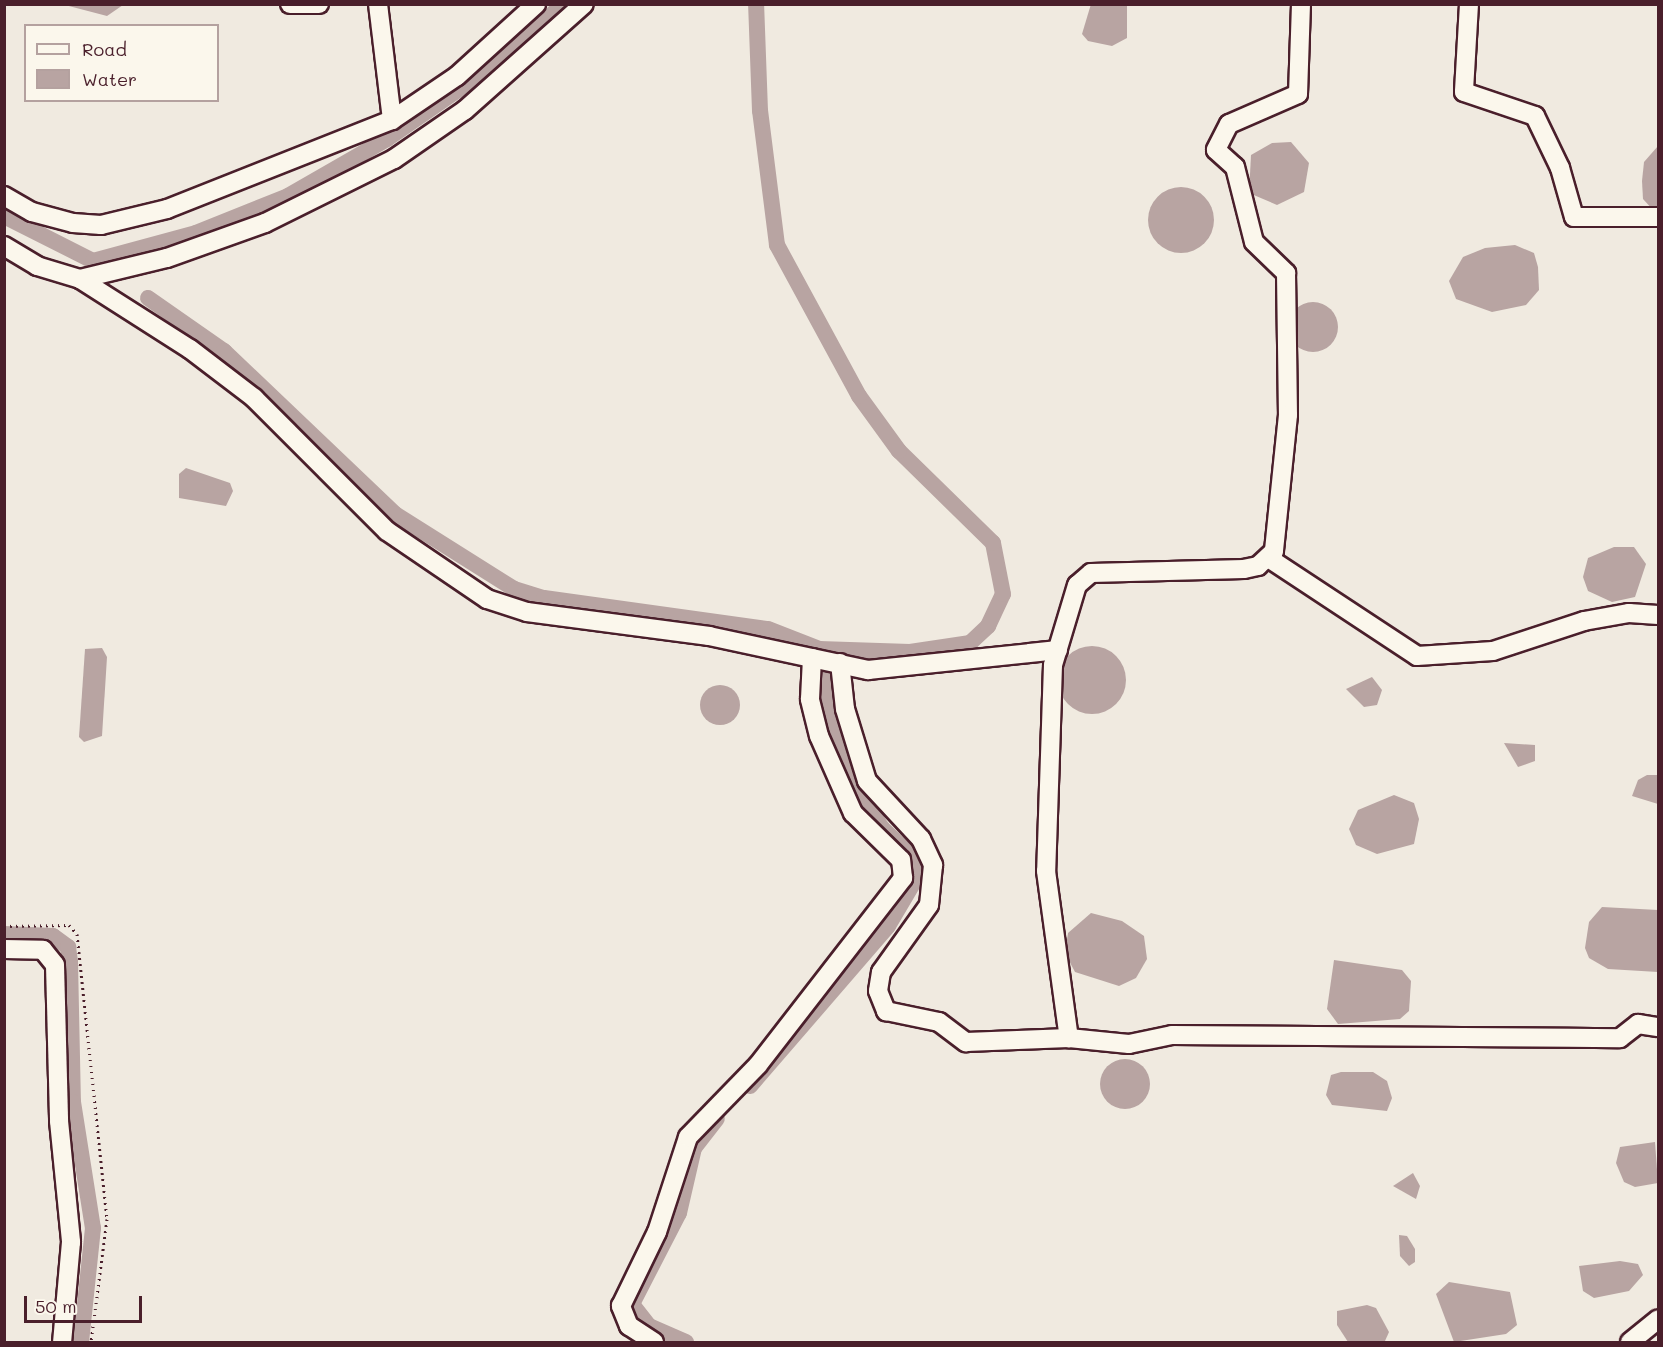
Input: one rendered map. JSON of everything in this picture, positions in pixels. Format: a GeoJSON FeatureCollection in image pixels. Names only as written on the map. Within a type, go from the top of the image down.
{"type":"FeatureCollection","features":[{"type":"Feature","properties":{"kind":"street"},"geometry":{"type":"LineString","coordinates":[[290,4],[319,4]]}},
{"type":"Feature","properties":{"kind":"street"},"geometry":{"type":"LineString","coordinates":[[378,4],[392,120]]}},
{"type":"Feature","properties":{"kind":"street"},"geometry":{"type":"LineString","coordinates":[[4,196],[32,212],[101,225],[167,209],[392,120],[457,76],[536,4]]}},
{"type":"Feature","properties":{"kind":"street"},"geometry":{"type":"LineString","coordinates":[[80,279],[167,258],[265,223],[394,159],[465,110],[584,4]]}},
{"type":"Feature","properties":{"kind":"street"},"geometry":{"type":"LineString","coordinates":[[1270,559],[1280,509],[1288,415],[1286,273],[1254,242],[1235,167],[1216,150],[1229,124],[1298,94],[1301,4]]}},
{"type":"Feature","properties":{"kind":"street"},"geometry":{"type":"LineString","coordinates":[[1469,4],[1464,92],[1535,116],[1560,168],[1574,217],[1659,217]]}},
{"type":"Feature","properties":{"kind":"street"},"geometry":{"type":"LineString","coordinates":[[4,246],[37,266],[80,279],[190,349],[254,398],[387,531],[487,599],[527,612],[709,636],[812,658],[893,671],[1058,650]]}},
{"type":"Feature","properties":{"kind":"street"},"geometry":{"type":"LineString","coordinates":[[1270,559],[1417,656],[1493,651],[1584,621],[1629,613],[1659,615]]}},
{"type":"Feature","properties":{"kind":"street"},"geometry":{"type":"LineString","coordinates":[[1069,1038],[1046,871],[1048,691],[1077,585],[1091,573],[1244,569],[1270,559]]}},
{"type":"Feature","properties":{"kind":"street"},"geometry":{"type":"LineString","coordinates":[[654,1342],[629,1326],[621,1306],[657,1232],[688,1137],[758,1065],[903,878],[901,860],[853,813],[819,736],[810,699],[812,658]]}},
{"type":"Feature","properties":{"kind":"street"},"geometry":{"type":"LineString","coordinates":[[840,663],[845,709],[867,781],[921,838],[933,865],[929,905],[881,972],[878,992],[886,1011],[939,1022],[966,1042],[1069,1038],[1129,1044],[1173,1035],[1620,1038],[1638,1024],[1659,1027]]}},
{"type":"Feature","properties":{"kind":"street"},"geometry":{"type":"LineString","coordinates":[[4,949],[43,950],[55,966],[59,1121],[71,1236],[62,1342]]}},
{"type":"Feature","properties":{"kind":"street"},"geometry":{"type":"LineString","coordinates":[[1630,1342],[1659,1319]]}},
{"type":"Feature","properties":{"kind":"path"},"geometry":{"type":"LineString","coordinates":[[4,927],[69,925],[77,934],[107,1219],[91,1342]]}},
{"type":"Feature","properties":{"kind":"water"},"geometry":{"type":"Polygon","coordinates":[[[1091,4],[1127,5],[1127,38],[1112,46],[1088,41],[1082,34],[1091,4]]]}},
{"type":"Feature","properties":{"kind":"water"},"geometry":{"type":"Polygon","coordinates":[[[65,5],[123,5],[107,16],[65,5]]]}},
{"type":"Feature","properties":{"kind":"water"},"geometry":{"type":"Polygon","coordinates":[[[1291,142],[1309,163],[1304,192],[1277,205],[1249,193],[1251,155],[1272,143],[1291,142]]]}},
{"type":"Feature","properties":{"kind":"water"},"geometry":{"type":"Polygon","coordinates":[[[1658,146],[1658,211],[1654,211],[1643,199],[1642,181],[1644,162],[1658,146]]]}},
{"type":"Feature","properties":{"kind":"water"},"geometry":{"type":"Polygon","coordinates":[[[1181,187],[1193,190],[1204,197],[1211,208],[1214,220],[1211,232],[1204,243],[1193,250],[1181,253],[1169,250],[1158,243],[1151,232],[1148,220],[1151,208],[1158,197],[1169,190],[1181,187]]]}},
{"type":"Feature","properties":{"kind":"water"},"geometry":{"type":"Polygon","coordinates":[[[1515,245],[1534,253],[1538,267],[1539,290],[1526,305],[1492,312],[1456,299],[1449,281],[1463,257],[1485,248],[1515,245]]]}},
{"type":"Feature","properties":{"kind":"water"},"geometry":{"type":"Polygon","coordinates":[[[1308,302],[1318,302],[1331,309],[1338,322],[1338,332],[1331,345],[1318,352],[1308,352],[1299,348],[1292,341],[1288,332],[1288,322],[1292,313],[1299,306],[1308,302]]]}},
{"type":"Feature","properties":{"kind":"water"},"geometry":{"type":"Polygon","coordinates":[[[186,468],[230,483],[233,491],[226,506],[179,498],[179,474],[186,468]]]}},
{"type":"Feature","properties":{"kind":"water"},"geometry":{"type":"Polygon","coordinates":[[[1614,547],[1634,547],[1646,564],[1635,597],[1612,602],[1588,591],[1583,577],[1588,558],[1614,547]]]}},
{"type":"Feature","properties":{"kind":"water"},"geometry":{"type":"Polygon","coordinates":[[[1099,646],[1111,652],[1120,661],[1126,673],[1124,693],[1116,704],[1099,714],[1085,714],[1068,704],[1060,693],[1058,673],[1068,656],[1079,648],[1099,646]]]}},
{"type":"Feature","properties":{"kind":"water"},"geometry":{"type":"Polygon","coordinates":[[[102,648],[107,657],[102,736],[84,742],[79,737],[85,649],[102,648]]]}},
{"type":"Feature","properties":{"kind":"water"},"geometry":{"type":"Polygon","coordinates":[[[1372,677],[1382,690],[1377,705],[1364,707],[1346,689],[1372,677]]]}},
{"type":"Feature","properties":{"kind":"water"},"geometry":{"type":"Polygon","coordinates":[[[720,685],[734,691],[740,705],[734,719],[720,725],[706,719],[700,705],[706,691],[720,685]]]}},
{"type":"Feature","properties":{"kind":"water"},"geometry":{"type":"Polygon","coordinates":[[[1504,743],[1535,745],[1535,761],[1518,767],[1504,743]]]}},
{"type":"Feature","properties":{"kind":"water"},"geometry":{"type":"Polygon","coordinates":[[[1647,775],[1658,775],[1658,804],[1632,796],[1638,780],[1647,775]]]}},
{"type":"Feature","properties":{"kind":"water"},"geometry":{"type":"Polygon","coordinates":[[[1394,795],[1414,803],[1419,819],[1414,844],[1377,854],[1356,845],[1349,829],[1358,810],[1394,795]]]}},
{"type":"Feature","properties":{"kind":"water"},"geometry":{"type":"Polygon","coordinates":[[[1602,907],[1658,910],[1658,972],[1608,969],[1589,958],[1585,948],[1589,922],[1602,907]]]}},
{"type":"Feature","properties":{"kind":"water"},"geometry":{"type":"Polygon","coordinates":[[[1091,913],[1122,921],[1144,936],[1147,959],[1136,978],[1119,986],[1075,972],[1065,953],[1068,933],[1091,913]]]}},
{"type":"Feature","properties":{"kind":"water"},"geometry":{"type":"Polygon","coordinates":[[[1334,960],[1402,970],[1411,981],[1409,1011],[1400,1019],[1338,1024],[1327,1009],[1334,960]]]}},
{"type":"Feature","properties":{"kind":"water"},"geometry":{"type":"Polygon","coordinates":[[[1125,1059],[1143,1066],[1150,1084],[1143,1102],[1125,1109],[1107,1102],[1100,1084],[1107,1066],[1125,1059]]]}},
{"type":"Feature","properties":{"kind":"water"},"geometry":{"type":"Polygon","coordinates":[[[1341,1072],[1373,1072],[1387,1081],[1392,1098],[1387,1111],[1332,1105],[1326,1095],[1331,1075],[1341,1072]]]}},
{"type":"Feature","properties":{"kind":"water"},"geometry":{"type":"Polygon","coordinates":[[[1655,1142],[1658,1183],[1635,1187],[1624,1182],[1616,1163],[1620,1147],[1655,1142]]]}},
{"type":"Feature","properties":{"kind":"water"},"geometry":{"type":"Polygon","coordinates":[[[1413,1173],[1420,1186],[1416,1199],[1393,1186],[1413,1173]]]}},
{"type":"Feature","properties":{"kind":"water"},"geometry":{"type":"Polygon","coordinates":[[[1399,1235],[1407,1236],[1415,1249],[1415,1262],[1409,1266],[1400,1256],[1399,1235]]]}},
{"type":"Feature","properties":{"kind":"water"},"geometry":{"type":"Polygon","coordinates":[[[1620,1261],[1638,1264],[1643,1275],[1629,1291],[1594,1298],[1583,1291],[1579,1266],[1620,1261]]]}},
{"type":"Feature","properties":{"kind":"water"},"geometry":{"type":"Polygon","coordinates":[[[1449,1282],[1510,1292],[1517,1325],[1506,1334],[1454,1342],[1436,1294],[1449,1282]]]}},
{"type":"Feature","properties":{"kind":"water"},"geometry":{"type":"Polygon","coordinates":[[[1367,1305],[1376,1308],[1389,1332],[1385,1341],[1348,1342],[1337,1325],[1337,1311],[1367,1305]]]}},
{"type":"Feature","properties":{"kind":"waterway"},"geometry":{"type":"LineString","coordinates":[[4,216],[93,261],[196,233],[288,196],[387,139],[481,74],[564,4]]}},
{"type":"Feature","properties":{"kind":"waterway"},"geometry":{"type":"LineString","coordinates":[[148,298],[224,351],[395,514],[514,589],[544,598],[768,629],[819,649],[910,652],[970,643],[988,626],[1003,594],[993,543],[899,451],[859,396],[777,245],[760,111],[756,4]]}},
{"type":"Feature","properties":{"kind":"waterway"},"geometry":{"type":"LineString","coordinates":[[750,1086],[888,926],[918,875],[917,862],[882,828],[855,786],[837,741],[824,672]]}},
{"type":"Feature","properties":{"kind":"waterway"},"geometry":{"type":"LineString","coordinates":[[4,934],[53,936],[68,947],[73,1102],[93,1228],[81,1342]]}},
{"type":"Feature","properties":{"kind":"waterway"},"geometry":{"type":"LineString","coordinates":[[686,1342],[649,1326],[632,1304],[679,1213],[694,1148],[717,1119]]}}]}
